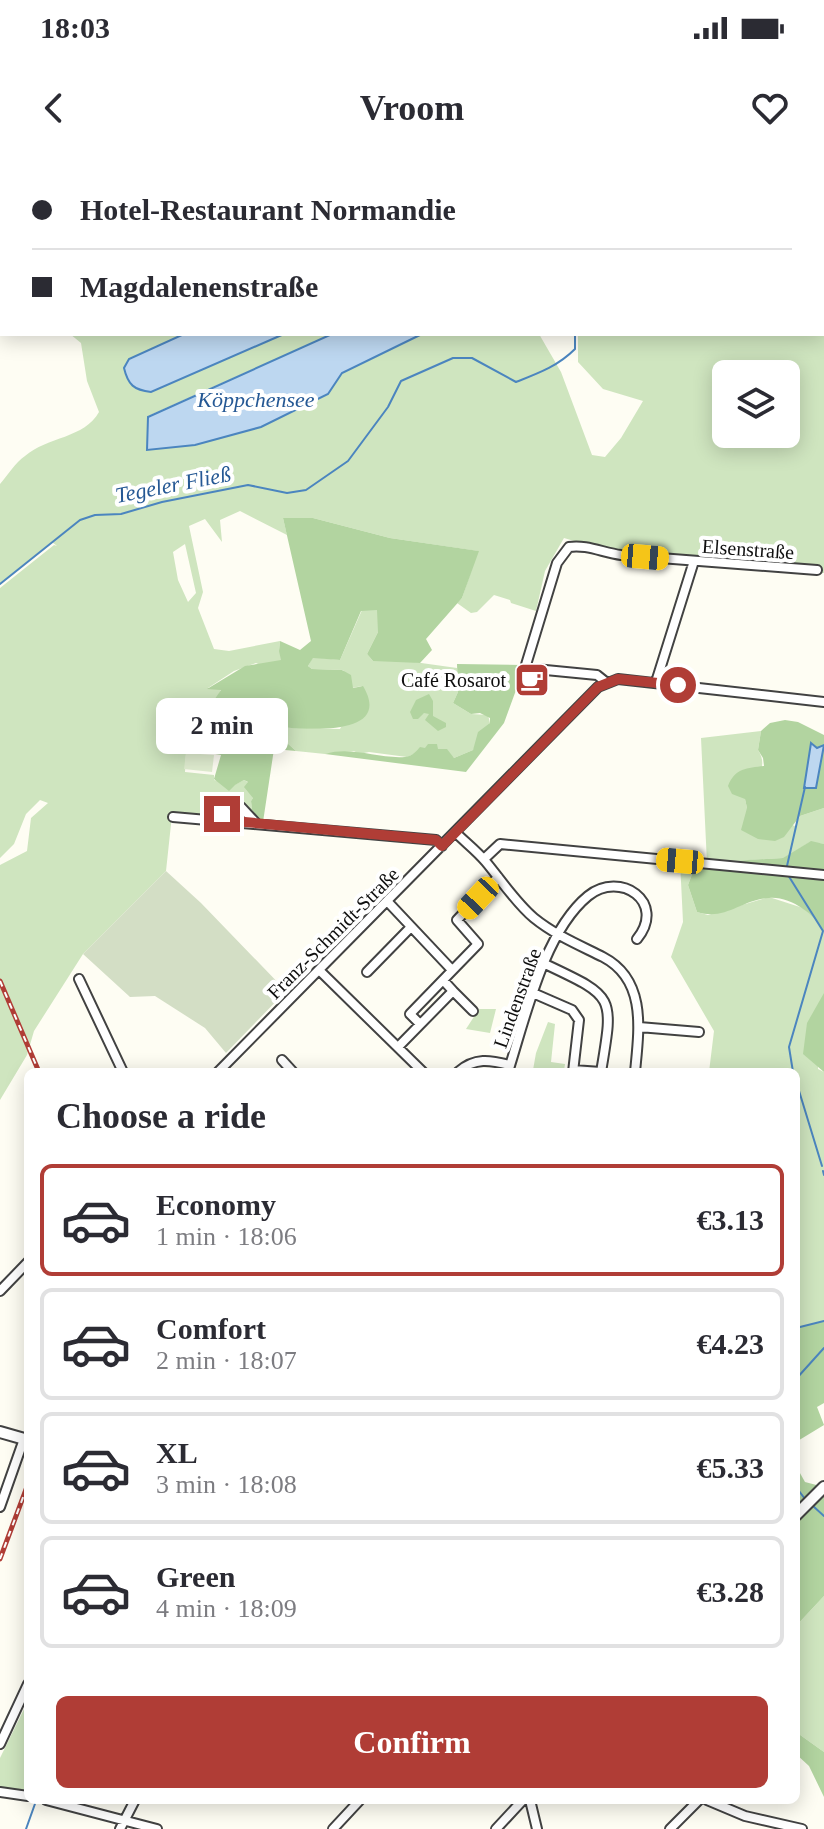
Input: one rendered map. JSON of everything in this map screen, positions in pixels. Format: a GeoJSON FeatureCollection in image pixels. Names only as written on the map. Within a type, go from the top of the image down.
{"type":"FeatureCollection","features":[{"type":"Feature","properties":{"kind":"street","name":"Elsenstraße"},"geometry":{"type":"LineString","coordinates":[[607,683],[597,675],[525,668],[557,563],[569,547],[582,546],[602,553],[817,570]]}},
{"type":"Feature","properties":{"kind":"street"},"geometry":{"type":"LineString","coordinates":[[656,682],[694,561]]}},
{"type":"Feature","properties":{"kind":"street"},"geometry":{"type":"LineString","coordinates":[[607,683],[618,679],[656,682],[824,702]]}},
{"type":"Feature","properties":{"kind":"street","name":"Franz-Schmidt-Straße"},"geometry":{"type":"LineString","coordinates":[[222,1068],[598,687],[607,683]]}},
{"type":"Feature","properties":{"kind":"street"},"geometry":{"type":"LineString","coordinates":[[223,820],[224,808],[232,804],[241,807],[256,823]]}},
{"type":"Feature","properties":{"kind":"street"},"geometry":{"type":"LineString","coordinates":[[173,817],[436,840],[442,846]]}},
{"type":"Feature","properties":{"kind":"street"},"geometry":{"type":"LineString","coordinates":[[455,832],[484,859],[532,916],[557,935],[617,966],[631,982],[639,1027],[635,1068]]}},
{"type":"Feature","properties":{"kind":"street"},"geometry":{"type":"LineString","coordinates":[[484,859],[500,844],[824,875]]}},
{"type":"Feature","properties":{"kind":"street"},"geometry":{"type":"LineString","coordinates":[[420,1024],[410,1014],[478,944],[457,920],[498,877]]}},
{"type":"Feature","properties":{"kind":"street","name":"Lindenstraße"},"geometry":{"type":"LineString","coordinates":[[509,1068],[533,993],[557,935],[572,912],[590,894],[603,888],[623,887],[637,894],[645,905],[648,917],[645,930],[637,939]]}},
{"type":"Feature","properties":{"kind":"street"},"geometry":{"type":"LineString","coordinates":[[387,901],[452,970]]}},
{"type":"Feature","properties":{"kind":"street"},"geometry":{"type":"LineString","coordinates":[[367,972],[410,928]]}},
{"type":"Feature","properties":{"kind":"street"},"geometry":{"type":"LineString","coordinates":[[545,964],[591,986],[607,1005],[608,1032],[602,1068]]}},
{"type":"Feature","properties":{"kind":"street"},"geometry":{"type":"LineString","coordinates":[[319,970],[419,1068]]}},
{"type":"Feature","properties":{"kind":"street"},"geometry":{"type":"LineString","coordinates":[[79,979],[121,1068]]}},
{"type":"Feature","properties":{"kind":"street"},"geometry":{"type":"LineString","coordinates":[[443,980],[473,1011]]}},
{"type":"Feature","properties":{"kind":"street"},"geometry":{"type":"LineString","coordinates":[[398,1047],[453,991]]}},
{"type":"Feature","properties":{"kind":"street"},"geometry":{"type":"LineString","coordinates":[[533,993],[577,1014],[573,1068]]}},
{"type":"Feature","properties":{"kind":"street"},"geometry":{"type":"LineString","coordinates":[[639,1027],[699,1032]]}},
{"type":"Feature","properties":{"kind":"street"},"geometry":{"type":"LineString","coordinates":[[282,1060],[289,1068]]}},
{"type":"Feature","properties":{"kind":"street"},"geometry":{"type":"LineString","coordinates":[[465,1068],[488,1060],[507,1068]]}},
{"type":"Feature","properties":{"kind":"street"},"geometry":{"type":"LineString","coordinates":[[0,1291],[24,1266]]}},
{"type":"Feature","properties":{"kind":"street"},"geometry":{"type":"LineString","coordinates":[[0,1432],[24,1438]]}},
{"type":"Feature","properties":{"kind":"street"},"geometry":{"type":"LineString","coordinates":[[0,1507],[24,1444]]}},
{"type":"Feature","properties":{"kind":"street"},"geometry":{"type":"LineString","coordinates":[[800,1511],[820,1490]]}},
{"type":"Feature","properties":{"kind":"street"},"geometry":{"type":"LineString","coordinates":[[0,1744],[24,1693]]}},
{"type":"Feature","properties":{"kind":"street"},"geometry":{"type":"LineString","coordinates":[[0,1792],[24,1795]]}},
{"type":"Feature","properties":{"kind":"street"},"geometry":{"type":"LineString","coordinates":[[63,1804],[157,1829]]}},
{"type":"Feature","properties":{"kind":"street"},"geometry":{"type":"LineString","coordinates":[[120,1829],[133,1804]]}},
{"type":"Feature","properties":{"kind":"street"},"geometry":{"type":"LineString","coordinates":[[333,1829],[356,1804]]}},
{"type":"Feature","properties":{"kind":"street"},"geometry":{"type":"LineString","coordinates":[[496,1829],[519,1804]]}},
{"type":"Feature","properties":{"kind":"street"},"geometry":{"type":"LineString","coordinates":[[531,1804],[537,1829]]}},
{"type":"Feature","properties":{"kind":"street"},"geometry":{"type":"LineString","coordinates":[[670,1829],[695,1804]]}},
{"type":"Feature","properties":{"kind":"street"},"geometry":{"type":"LineString","coordinates":[[716,1804],[745,1816],[802,1829]]}},
{"type":"Feature","properties":{"kind":"green space"},"geometry":{"type":"Polygon","coordinates":[[[72,336],[178,336],[151,392],[279,336],[328,336],[148,416],[147,450],[328,394],[342,373],[418,336],[540,336],[561,372],[592,455],[605,457],[621,438],[643,401],[603,389],[578,362],[578,336],[824,336],[824,573],[621,555],[564,538],[545,571],[536,611],[494,595],[477,612],[471,613],[457,603],[462,598],[478,551],[390,538],[313,518],[283,518],[287,535],[240,511],[220,520],[222,542],[205,519],[189,526],[203,592],[198,608],[214,649],[229,651],[280,641],[279,651],[304,657],[283,676],[256,663],[234,671],[208,688],[221,689],[210,723],[220,719],[293,728],[340,729],[362,686],[352,688],[343,670],[312,669],[308,666],[313,657],[340,660],[362,610],[378,610],[378,632],[367,654],[373,661],[407,661],[457,668],[458,692],[453,703],[471,714],[488,715],[490,723],[473,750],[454,758],[438,750],[425,749],[407,757],[369,752],[359,754],[354,751],[325,754],[296,751],[285,741],[251,749],[203,746],[198,754],[186,753],[185,772],[214,775],[214,780],[234,785],[244,780],[249,783],[252,810],[261,822],[229,802],[219,806],[217,817],[172,815],[166,871],[83,954],[34,1031],[27,1055],[0,1100],[0,865],[27,851],[31,818],[48,803],[40,800],[26,814],[14,844],[0,858],[0,588],[54,545],[57,546],[52,542],[0,584],[0,484],[25,456],[85,427],[99,412],[87,381],[81,343],[72,336]],[[185,544],[173,552],[178,580],[188,602],[196,593],[185,544]]]}},
{"type":"Feature","properties":{"kind":"green space"},"geometry":{"type":"Polygon","coordinates":[[[283,518],[313,518],[390,538],[479,551],[462,598],[426,639],[432,650],[420,663],[373,661],[367,654],[378,632],[377,610],[361,611],[340,660],[313,658],[308,666],[312,669],[342,670],[351,675],[353,688],[363,686],[369,707],[361,720],[342,727],[316,729],[220,719],[209,724],[208,709],[221,690],[207,689],[245,666],[281,660],[280,641],[300,650],[311,641],[283,518]]]}},
{"type":"Feature","properties":{"kind":"green space"},"geometry":{"type":"Polygon","coordinates":[[[457,664],[522,665],[523,671],[504,723],[466,772],[325,754],[345,751],[405,757],[414,754],[420,747],[437,744],[438,749],[447,749],[454,758],[473,750],[478,732],[490,723],[490,718],[480,713],[471,714],[453,703],[458,692],[457,664]]]}},
{"type":"Feature","properties":{"kind":"green space"},"geometry":{"type":"Polygon","coordinates":[[[429,694],[433,701],[433,716],[446,723],[446,727],[438,731],[425,720],[429,714],[424,713],[413,719],[410,712],[416,700],[429,694]]]}},
{"type":"Feature","properties":{"kind":"green space"},"geometry":{"type":"Polygon","coordinates":[[[785,720],[798,722],[824,735],[824,808],[800,816],[784,837],[775,841],[758,839],[741,830],[747,808],[745,799],[732,794],[728,786],[738,772],[764,766],[758,750],[761,731],[770,723],[785,720]]]}},
{"type":"Feature","properties":{"kind":"green space"},"geometry":{"type":"Polygon","coordinates":[[[761,731],[758,750],[762,769],[745,799],[747,808],[795,826],[800,816],[824,808],[824,844],[810,842],[784,858],[732,861],[694,869],[688,885],[697,912],[708,915],[769,897],[803,908],[818,921],[824,932],[824,993],[818,1069],[824,1072],[824,1321],[800,1327],[800,1068],[709,1068],[714,1031],[671,957],[683,922],[680,861],[707,863],[701,738],[761,731]]]}},
{"type":"Feature","properties":{"kind":"green space"},"geometry":{"type":"Polygon","coordinates":[[[281,741],[296,751],[274,749],[263,822],[252,810],[253,798],[244,787],[248,782],[244,780],[229,791],[214,779],[221,755],[198,751],[203,746],[251,749],[281,741]]]}},
{"type":"Feature","properties":{"kind":"green space"},"geometry":{"type":"Polygon","coordinates":[[[186,753],[214,755],[212,772],[184,769],[186,753]]]}},
{"type":"Feature","properties":{"kind":"green space"},"geometry":{"type":"Polygon","coordinates":[[[811,841],[824,844],[824,932],[815,919],[801,908],[777,898],[759,899],[717,914],[697,912],[688,885],[694,869],[732,861],[783,858],[811,841]]]}},
{"type":"Feature","properties":{"kind":"green space"},"geometry":{"type":"Polygon","coordinates":[[[166,871],[286,991],[226,1053],[205,1028],[155,996],[130,997],[83,954],[166,871]]]}},
{"type":"Feature","properties":{"kind":"green space"},"geometry":{"type":"Polygon","coordinates":[[[824,993],[824,1072],[803,1054],[807,1023],[824,993]]]}},
{"type":"Feature","properties":{"kind":"green space"},"geometry":{"type":"Polygon","coordinates":[[[479,1009],[496,1009],[490,1033],[466,1029],[479,1009]]]}},
{"type":"Feature","properties":{"kind":"green space"},"geometry":{"type":"Polygon","coordinates":[[[548,1022],[555,1024],[551,1062],[565,1064],[564,1068],[533,1068],[548,1022]]]}},
{"type":"Feature","properties":{"kind":"green space"},"geometry":{"type":"Polygon","coordinates":[[[824,1321],[824,1403],[817,1407],[824,1425],[800,1440],[800,1327],[824,1321]]]}},
{"type":"Feature","properties":{"kind":"green space"},"geometry":{"type":"Polygon","coordinates":[[[800,1473],[805,1482],[824,1487],[824,1596],[800,1622],[800,1473]]]}},
{"type":"Feature","properties":{"kind":"green space"},"geometry":{"type":"Polygon","coordinates":[[[824,1596],[824,1752],[800,1735],[800,1622],[824,1596]]]}},
{"type":"Feature","properties":{"kind":"green space"},"geometry":{"type":"Polygon","coordinates":[[[24,1709],[24,1794],[0,1789],[0,1758],[24,1709]]]}},
{"type":"Feature","properties":{"kind":"green space"},"geometry":{"type":"Polygon","coordinates":[[[800,1735],[824,1752],[824,1797],[809,1766],[800,1758],[800,1735]]]}},
{"type":"Feature","properties":{"kind":"water","name":"Köppchensee"},"geometry":{"type":"Polygon","coordinates":[[[180,336],[279,336],[151,392],[140,390],[128,379],[124,368],[129,359],[180,336]]]}},
{"type":"Feature","properties":{"kind":"water","name":"Köppchensee"},"geometry":{"type":"Polygon","coordinates":[[[328,336],[418,336],[342,373],[328,394],[261,427],[195,445],[147,450],[148,417],[328,336]]]}},
{"type":"Feature","properties":{"kind":"water"},"geometry":{"type":"Polygon","coordinates":[[[811,743],[817,748],[824,745],[816,788],[804,788],[811,743]]]}},
{"type":"Feature","properties":{"kind":"waterway","name":"Tegeler Fließ"},"geometry":{"type":"LineString","coordinates":[[0,584],[80,520],[95,515],[121,514],[162,502],[248,485],[287,493],[306,490],[348,461],[388,407],[401,381],[453,358],[472,358],[516,382],[569,355],[575,349],[575,336]]}},
{"type":"Feature","properties":{"kind":"waterway"},"geometry":{"type":"LineString","coordinates":[[787,866],[805,787]]}},
{"type":"Feature","properties":{"kind":"waterway"},"geometry":{"type":"LineString","coordinates":[[788,875],[823,931],[789,1047],[792,1068]]}},
{"type":"Feature","properties":{"kind":"waterway"},"geometry":{"type":"LineString","coordinates":[[800,1094],[822,1166]]}},
{"type":"Feature","properties":{"kind":"waterway"},"geometry":{"type":"LineString","coordinates":[[823,1171],[824,1175]]}},
{"type":"Feature","properties":{"kind":"waterway"},"geometry":{"type":"LineString","coordinates":[[800,1327],[824,1321]]}},
{"type":"Feature","properties":{"kind":"waterway"},"geometry":{"type":"LineString","coordinates":[[800,1375],[824,1348]]}},
{"type":"Feature","properties":{"kind":"waterway"},"geometry":{"type":"LineString","coordinates":[[800,1492],[805,1499]]}},
{"type":"Feature","properties":{"kind":"waterway"},"geometry":{"type":"LineString","coordinates":[[813,1506],[824,1516]]}},
{"type":"Feature","properties":{"kind":"waterway"},"geometry":{"type":"LineString","coordinates":[[26,1829],[35,1804]]}},
{"type":"Feature","properties":{"kind":"railway"},"geometry":{"type":"LineString","coordinates":[[0,981],[37,1068]]}},
{"type":"Feature","properties":{"kind":"railway"},"geometry":{"type":"LineString","coordinates":[[0,1559],[24,1495]]}},
{"type":"Feature","properties":{"kind":"place","name":"Café Rosarot"},"geometry":{"type":"Point","coordinates":[532,680]}},
{"type":"Feature","properties":{"kind":"route"},"geometry":{"type":"LineString","coordinates":[[222,814],[223,820],[436,840],[442,846],[598,687],[614,679],[678,685]]}}]}
